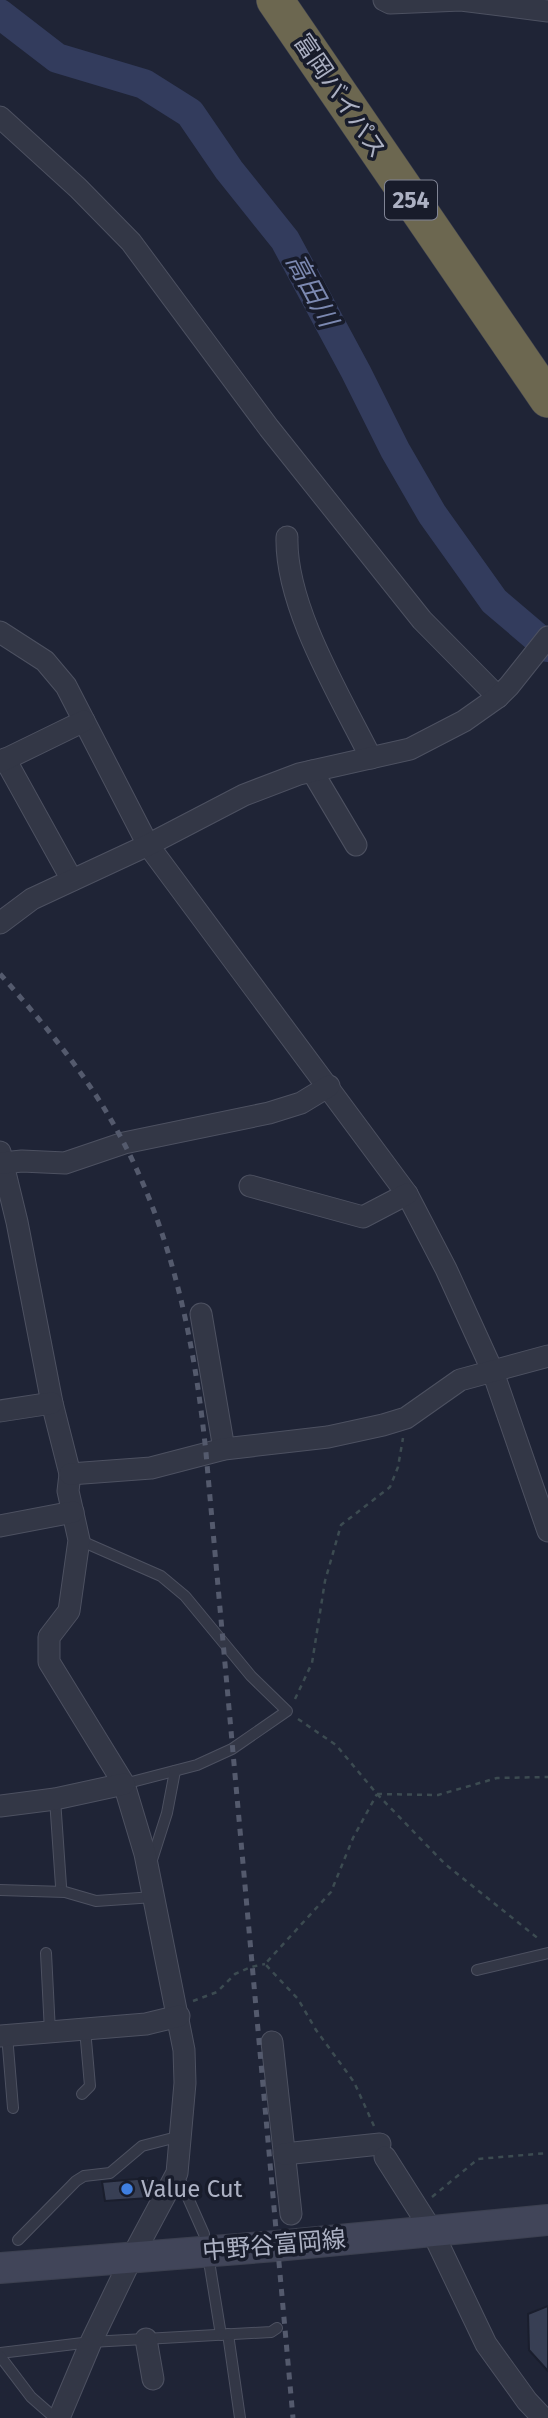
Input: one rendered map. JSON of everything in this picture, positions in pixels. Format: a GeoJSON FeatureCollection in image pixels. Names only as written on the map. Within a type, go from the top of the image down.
{"type":"FeatureCollection","features":[{"type":"Feature","properties":{"kind":"highway","name":"富岡バイパス"},"geometry":{"type":"LineString","coordinates":[[275,0],[548,399]]}},
{"type":"Feature","properties":{"kind":"highway","name":"富岡バイパス"},"geometry":{"type":"LineString","coordinates":[[299,0],[548,363]]}},
{"type":"Feature","properties":{"kind":"main road","name":"中野谷富岡線"},"geometry":{"type":"LineString","coordinates":[[0,2268],[132,2257],[205,2243],[426,2221],[548,2220]]}},
{"type":"Feature","properties":{"kind":"street"},"geometry":{"type":"LineString","coordinates":[[384,0],[390,3],[461,0],[548,11]]}},
{"type":"Feature","properties":{"kind":"street"},"geometry":{"type":"LineString","coordinates":[[0,117],[78,188],[131,242],[269,428],[422,620],[503,691]]}},
{"type":"Feature","properties":{"kind":"street"},"geometry":{"type":"LineString","coordinates":[[287,537],[286,558],[308,632],[370,758]]}},
{"type":"Feature","properties":{"kind":"street"},"geometry":{"type":"LineString","coordinates":[[0,632],[45,661],[66,686],[148,845],[407,1194],[446,1269],[493,1372],[548,1531]]}},
{"type":"Feature","properties":{"kind":"street"},"geometry":{"type":"LineString","coordinates":[[1,921],[32,899],[148,845],[244,795],[312,771],[410,749],[464,720],[503,691],[548,637]]}},
{"type":"Feature","properties":{"kind":"street"},"geometry":{"type":"LineString","coordinates":[[72,880],[3,760],[84,721]]}},
{"type":"Feature","properties":{"kind":"street"},"geometry":{"type":"LineString","coordinates":[[312,771],[356,845]]}},
{"type":"Feature","properties":{"kind":"street"},"geometry":{"type":"LineString","coordinates":[[57,2418],[132,2257],[177,2173],[185,2083],[184,2050],[149,1870],[124,1784],[49,1662],[49,1637],[69,1611],[79,1540],[68,1491],[70,1474],[52,1403],[17,1222],[1,1158],[65,1163],[124,1143],[269,1113],[301,1103],[329,1086]]}},
{"type":"Feature","properties":{"kind":"street"},"geometry":{"type":"LineString","coordinates":[[250,1186],[363,1217],[407,1194]]}},
{"type":"Feature","properties":{"kind":"street"},"geometry":{"type":"LineString","coordinates":[[201,1314],[224,1449]]}},
{"type":"Feature","properties":{"kind":"street"},"geometry":{"type":"LineString","coordinates":[[70,1474],[150,1468],[224,1449],[328,1437],[383,1425],[406,1418],[460,1380],[548,1356]]}},
{"type":"Feature","properties":{"kind":"street"},"geometry":{"type":"LineString","coordinates":[[0,1411],[52,1403]]}},
{"type":"Feature","properties":{"kind":"street"},"geometry":{"type":"LineString","coordinates":[[0,1527],[73,1512]]}},
{"type":"Feature","properties":{"kind":"street"},"geometry":{"type":"LineString","coordinates":[[0,1806],[55,1799],[124,1784]]}},
{"type":"Feature","properties":{"kind":"street"},"geometry":{"type":"LineString","coordinates":[[4,2036],[146,2024],[177,2009]]}},
{"type":"Feature","properties":{"kind":"street"},"geometry":{"type":"LineString","coordinates":[[272,2042],[291,2214]]}},
{"type":"Feature","properties":{"kind":"street"},"geometry":{"type":"LineString","coordinates":[[284,2154],[382,2150],[426,2221],[486,2344],[527,2401],[543,2418]]}},
{"type":"Feature","properties":{"kind":"street"},"geometry":{"type":"LineString","coordinates":[[146,2339],[153,2379]]}},
{"type":"Feature","properties":{"kind":"lane"},"geometry":{"type":"LineString","coordinates":[[79,1540],[161,1576],[185,1596],[251,1676],[287,1711],[232,1749],[197,1765],[124,1784]]}},
{"type":"Feature","properties":{"kind":"lane"},"geometry":{"type":"LineString","coordinates":[[149,1870],[167,1813],[174,1771]]}},
{"type":"Feature","properties":{"kind":"lane"},"geometry":{"type":"LineString","coordinates":[[55,1799],[61,1886]]}},
{"type":"Feature","properties":{"kind":"lane"},"geometry":{"type":"LineString","coordinates":[[0,1890],[65,1892],[96,1901],[154,1897]]}},
{"type":"Feature","properties":{"kind":"lane"},"geometry":{"type":"LineString","coordinates":[[46,1952],[50,2032]]}},
{"type":"Feature","properties":{"kind":"lane"},"geometry":{"type":"LineString","coordinates":[[477,1970],[548,1953]]}},
{"type":"Feature","properties":{"kind":"lane"},"geometry":{"type":"LineString","coordinates":[[82,2094],[90,2086],[85,2029]]}},
{"type":"Feature","properties":{"kind":"lane"},"geometry":{"type":"LineString","coordinates":[[4,2036],[13,2108]]}},
{"type":"Feature","properties":{"kind":"lane"},"geometry":{"type":"LineString","coordinates":[[18,2240],[76,2181],[84,2176],[110,2173],[142,2146],[173,2138],[181,2133]]}},
{"type":"Feature","properties":{"kind":"lane"},"geometry":{"type":"LineString","coordinates":[[177,2173],[205,2243],[240,2418]]}},
{"type":"Feature","properties":{"kind":"lane"},"geometry":{"type":"LineString","coordinates":[[57,2418],[31,2397],[4,2368],[0,2354],[91,2342],[271,2332],[277,2328]]}},
{"type":"Feature","properties":{"kind":"path"},"geometry":{"type":"LineString","coordinates":[[406,1418],[398,1467],[390,1487],[341,1525],[325,1581],[312,1663],[287,1711],[336,1745],[377,1794],[444,1864],[548,1946]]}},
{"type":"Feature","properties":{"kind":"path"},"geometry":{"type":"LineString","coordinates":[[377,1794],[438,1795],[497,1778],[548,1777]]}},
{"type":"Feature","properties":{"kind":"path"},"geometry":{"type":"LineString","coordinates":[[177,2009],[217,1992],[236,1974],[265,1964],[331,1892],[353,1838],[377,1794]]}},
{"type":"Feature","properties":{"kind":"path"},"geometry":{"type":"LineString","coordinates":[[265,1964],[298,1998],[316,2030],[354,2082],[372,2119],[382,2150]]}},
{"type":"Feature","properties":{"kind":"path"},"geometry":{"type":"LineString","coordinates":[[426,2221],[440,2190],[478,2159],[548,2153]]}},
{"type":"Feature","properties":{"kind":"building","name":"Value Cut"},"geometry":{"type":"Polygon","coordinates":[[[149,2178],[149,2198],[105,2201],[102,2182],[149,2178]]]}},
{"type":"Feature","properties":{"kind":"building"},"geometry":{"type":"Polygon","coordinates":[[[548,2306],[548,2371],[529,2350],[528,2314],[548,2306]]]}},
{"type":"Feature","properties":{"kind":"waterway","name":"高田川"},"geometry":{"type":"LineString","coordinates":[[0,14],[57,58],[144,84],[190,113],[229,170],[285,240],[395,450],[432,514],[494,601],[548,647]]}},
{"type":"Feature","properties":{"kind":"railway"},"geometry":{"type":"LineString","coordinates":[[0,974],[70,1058],[129,1152],[162,1235],[186,1321],[206,1453],[293,2418]]}},
{"type":"Feature","properties":{"kind":"place","name":"Value Cut"},"geometry":{"type":"Point","coordinates":[127,2189]}}]}
